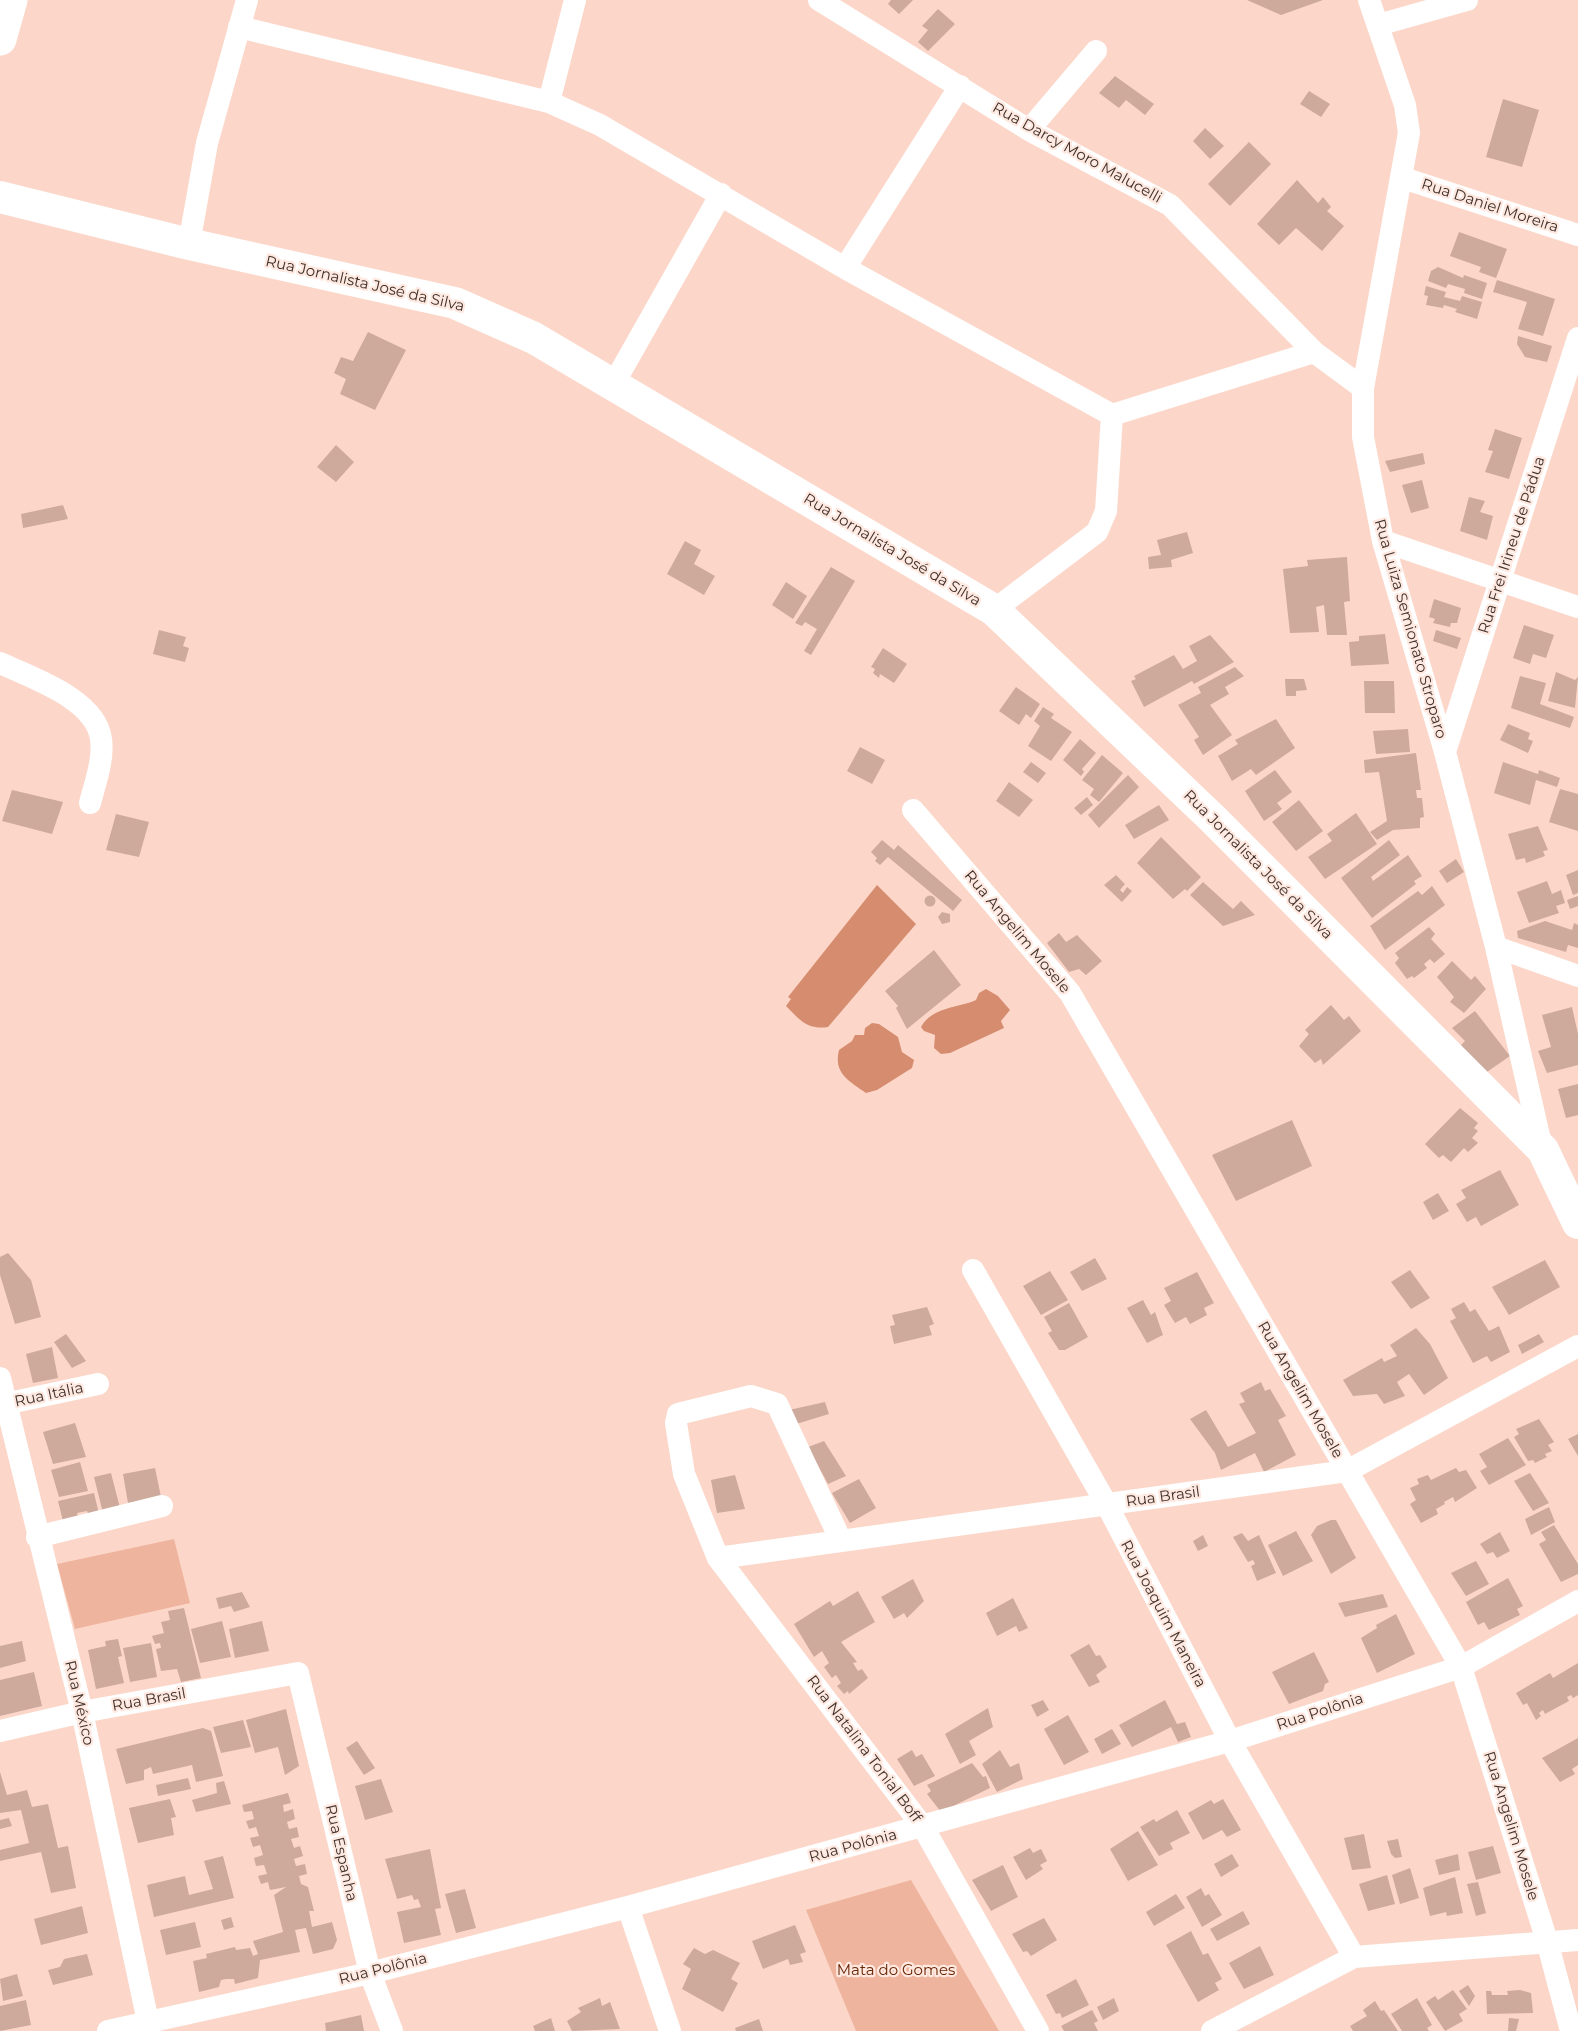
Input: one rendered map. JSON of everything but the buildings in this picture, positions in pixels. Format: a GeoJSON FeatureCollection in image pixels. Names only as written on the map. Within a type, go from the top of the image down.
{"type":"FeatureCollection","features":[{"type":"Feature","properties":{"kind":"highway"},"geometry":{"type":"LineString","coordinates":[[0,39],[11,0]]}},
{"type":"Feature","properties":{"kind":"main road","name":"Rua Jornalista José da Silva"},"geometry":{"type":"LineString","coordinates":[[0,197],[189,244],[455,303],[534,338],[994,610],[1214,819],[1543,1150],[1578,1223]]}},
{"type":"Feature","properties":{"kind":"street"},"geometry":{"type":"LineString","coordinates":[[189,244],[207,143],[247,0]]}},
{"type":"Feature","properties":{"kind":"street"},"geometry":{"type":"LineString","coordinates":[[549,102],[575,0]]}},
{"type":"Feature","properties":{"kind":"street","name":"Rua Darcy Moro Malucelli"},"geometry":{"type":"LineString","coordinates":[[819,0],[1029,130],[1170,205],[1314,352],[1363,388]]}},
{"type":"Feature","properties":{"kind":"street","name":"Rua Luiza Semionato Stroparo"},"geometry":{"type":"LineString","coordinates":[[1369,0],[1405,105],[1409,133],[1403,178],[1363,388],[1363,437],[1383,541],[1446,752],[1496,947],[1543,1150]]}},
{"type":"Feature","properties":{"kind":"street"},"geometry":{"type":"LineString","coordinates":[[1378,25],[1467,0]]}},
{"type":"Feature","properties":{"kind":"street"},"geometry":{"type":"LineString","coordinates":[[239,27],[549,102],[600,125],[845,268],[1112,415],[1314,352]]}},
{"type":"Feature","properties":{"kind":"street"},"geometry":{"type":"LineString","coordinates":[[1029,130],[1096,51]]}},
{"type":"Feature","properties":{"kind":"street"},"geometry":{"type":"LineString","coordinates":[[845,268],[960,86]]}},
{"type":"Feature","properties":{"kind":"street","name":"Rua Daniel Moreira"},"geometry":{"type":"LineString","coordinates":[[1403,178],[1578,235]]}},
{"type":"Feature","properties":{"kind":"street"},"geometry":{"type":"LineString","coordinates":[[613,385],[721,194]]}},
{"type":"Feature","properties":{"kind":"street","name":"Rua Frei Irineu de Pádua"},"geometry":{"type":"LineString","coordinates":[[1446,752],[1578,338]]}},
{"type":"Feature","properties":{"kind":"street"},"geometry":{"type":"LineString","coordinates":[[994,610],[1097,532],[1106,511],[1112,415]]}},
{"type":"Feature","properties":{"kind":"street"},"geometry":{"type":"LineString","coordinates":[[1383,541],[1578,607]]}},
{"type":"Feature","properties":{"kind":"street"},"geometry":{"type":"LineString","coordinates":[[0,663],[54,688],[80,704],[97,724],[102,740],[100,766],[90,803]]}},
{"type":"Feature","properties":{"kind":"street","name":"Rua Angelim Mosele"},"geometry":{"type":"LineString","coordinates":[[913,810],[1070,993],[1461,1667],[1547,1941],[1571,2031]]}},
{"type":"Feature","properties":{"kind":"street"},"geometry":{"type":"LineString","coordinates":[[1496,947],[1578,976]]}},
{"type":"Feature","properties":{"kind":"street","name":"Rua Joaquim Maneira"},"geometry":{"type":"LineString","coordinates":[[973,1270],[1107,1505],[1230,1742],[1354,1957]]}},
{"type":"Feature","properties":{"kind":"street","name":"Rua Brasil"},"geometry":{"type":"LineString","coordinates":[[718,1558],[1347,1471],[1578,1346]]}},
{"type":"Feature","properties":{"kind":"street","name":"Rua México"},"geometry":{"type":"LineString","coordinates":[[0,1378],[4,1405],[82,1712],[149,2027]]}},
{"type":"Feature","properties":{"kind":"street","name":"Rua Itália"},"geometry":{"type":"LineString","coordinates":[[4,1405],[98,1384]]}},
{"type":"Feature","properties":{"kind":"street","name":"Rua Natalina Tonial Boff"},"geometry":{"type":"LineString","coordinates":[[841,1541],[777,1404],[751,1396],[678,1414],[676,1423],[684,1474],[718,1558],[923,1827],[1038,2031]]}},
{"type":"Feature","properties":{"kind":"street"},"geometry":{"type":"LineString","coordinates":[[37,1537],[162,1506]]}},
{"type":"Feature","properties":{"kind":"street","name":"Rua Polônia"},"geometry":{"type":"LineString","coordinates":[[108,2031],[149,2027],[628,1907],[1230,1742],[1461,1667],[1578,1601]]}},
{"type":"Feature","properties":{"kind":"street","name":"Rua Brasil"},"geometry":{"type":"LineString","coordinates":[[0,1731],[82,1712],[298,1673]]}},
{"type":"Feature","properties":{"kind":"street","name":"Rua Espanha"},"geometry":{"type":"LineString","coordinates":[[298,1673],[370,1973],[392,2031]]}},
{"type":"Feature","properties":{"kind":"street"},"geometry":{"type":"LineString","coordinates":[[628,1907],[670,2031]]}},
{"type":"Feature","properties":{"kind":"street"},"geometry":{"type":"LineString","coordinates":[[1212,2031],[1354,1957],[1578,1940]]}},
{"type":"Feature","properties":{"kind":"green space"},"geometry":{"type":"Polygon","coordinates":[[[174,1539],[190,1603],[75,1629],[57,1564],[174,1539]]]}},
{"type":"Feature","properties":{"kind":"green space","name":"Mata do Gomes"},"geometry":{"type":"Polygon","coordinates":[[[911,1880],[999,2031],[856,2031],[806,1910],[911,1880]]]}},
{"type":"Feature","properties":{"kind":"shaded area"},"geometry":{"type":"Polygon","coordinates":[[[877,885],[916,924],[828,1027],[809,1025],[800,1020],[786,1006],[791,999],[788,997],[877,885]]]}},
{"type":"Feature","properties":{"kind":"shaded area"},"geometry":{"type":"Polygon","coordinates":[[[986,989],[998,996],[1010,1010],[1001,1021],[1004,1028],[950,1053],[941,1054],[934,1048],[935,1035],[924,1031],[921,1027],[932,1015],[976,1000],[979,993],[986,989]]]}},
{"type":"Feature","properties":{"kind":"shaded area"},"geometry":{"type":"Polygon","coordinates":[[[872,1023],[879,1024],[898,1037],[902,1052],[914,1060],[912,1068],[877,1090],[866,1093],[840,1071],[838,1058],[839,1050],[852,1041],[855,1035],[864,1035],[865,1028],[872,1023]]]}}]}
